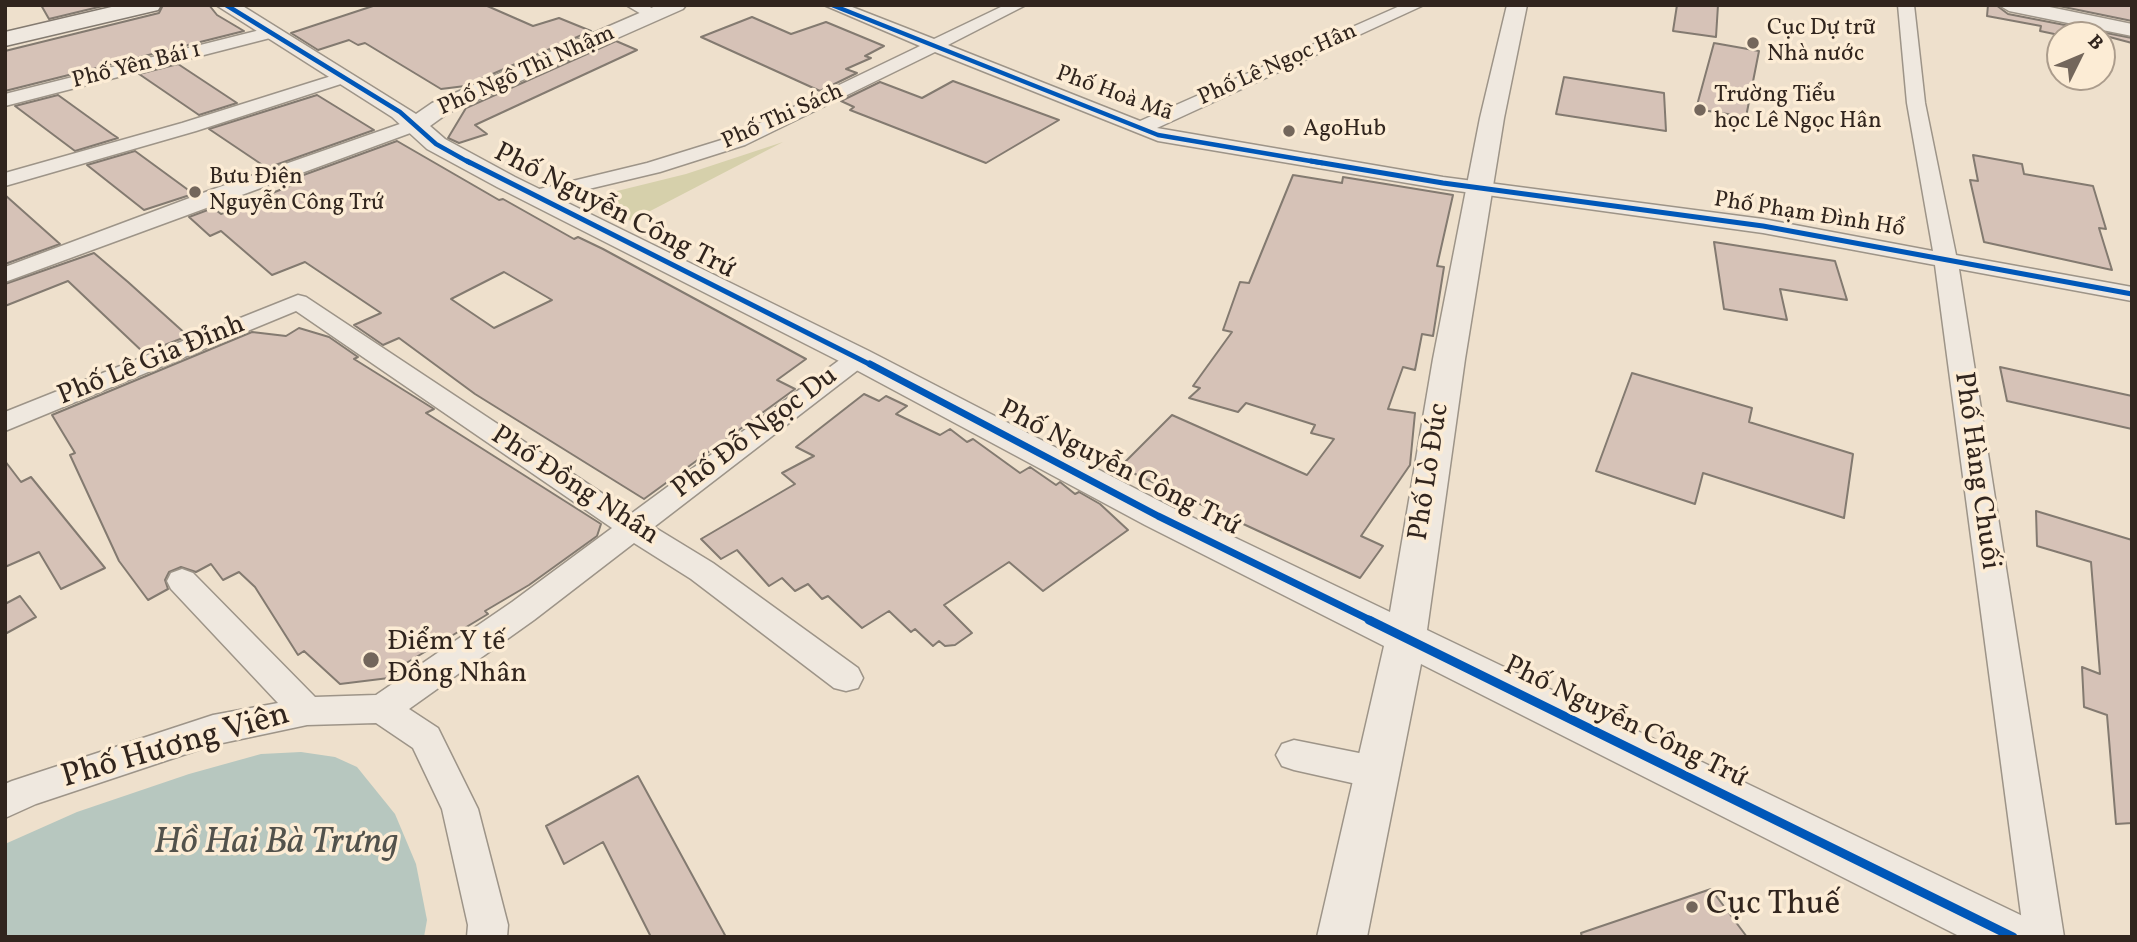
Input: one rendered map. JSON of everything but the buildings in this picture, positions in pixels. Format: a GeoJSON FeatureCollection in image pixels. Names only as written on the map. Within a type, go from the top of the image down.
{"type":"FeatureCollection","features":[{"type":"Feature","properties":{"kind":"main road"},"geometry":{"type":"LineString","coordinates":[[5,39],[150,5]]}},
{"type":"Feature","properties":{"kind":"street","name":"Phố Nguyễn Công Trứ"},"geometry":{"type":"LineString","coordinates":[[226,5],[417,124],[436,144],[534,196],[858,358],[1157,516],[2013,937]]}},
{"type":"Feature","properties":{"kind":"street","name":"Phố Ngô Thì Nhậm"},"geometry":{"type":"LineString","coordinates":[[417,124],[440,108],[644,10],[676,5]]}},
{"type":"Feature","properties":{"kind":"street","name":"Phố Thi Sách"},"geometry":{"type":"LineString","coordinates":[[534,196],[653,168],[738,141],[1018,5]]}},
{"type":"Feature","properties":{"kind":"street","name":"Phố Lê Ngọc Hân"},"geometry":{"type":"LineString","coordinates":[[1140,128],[1416,5]]}},
{"type":"Feature","properties":{"kind":"street","name":"Phố Hàng Chuối"},"geometry":{"type":"LineString","coordinates":[[1906,5],[1916,103],[1946,260],[2034,885],[2044,937]]}},
{"type":"Feature","properties":{"kind":"street"},"geometry":{"type":"LineString","coordinates":[[2009,5],[2132,30]]}},
{"type":"Feature","properties":{"kind":"street","name":"Phố Lò Đúc"},"geometry":{"type":"LineString","coordinates":[[1342,937],[1406,639],[1449,359],[1513,6]]}},
{"type":"Feature","properties":{"kind":"street","name":"Phố Hoà Mã"},"geometry":{"type":"LineString","coordinates":[[845,7],[932,46],[1140,128],[1177,139],[1479,188]]}},
{"type":"Feature","properties":{"kind":"street","name":"Phố Yên Bái 1"},"geometry":{"type":"LineString","coordinates":[[5,100],[268,33]]}},
{"type":"Feature","properties":{"kind":"street"},"geometry":{"type":"LineString","coordinates":[[5,180],[189,127],[341,78]]}},
{"type":"Feature","properties":{"kind":"street"},"geometry":{"type":"LineString","coordinates":[[5,275],[218,194],[417,124]]}},
{"type":"Feature","properties":{"kind":"street","name":"Phố Phạm Đình Hổ"},"geometry":{"type":"LineString","coordinates":[[1479,188],[1763,226],[2132,294]]}},
{"type":"Feature","properties":{"kind":"street","name":"Phố Lê Gia Đỉnh"},"geometry":{"type":"LineString","coordinates":[[5,422],[298,302]]}},
{"type":"Feature","properties":{"kind":"street","name":"Phố Đồng Nhân"},"geometry":{"type":"LineString","coordinates":[[298,302],[631,527],[702,571],[846,678]]}},
{"type":"Feature","properties":{"kind":"street","name":"Phố Đỗ Ngọc Du"},"geometry":{"type":"LineString","coordinates":[[383,709],[523,611],[858,358]]}},
{"type":"Feature","properties":{"kind":"street"},"geometry":{"type":"LineString","coordinates":[[182,581],[307,711]]}},
{"type":"Feature","properties":{"kind":"street"},"geometry":{"type":"LineString","coordinates":[[383,709],[426,738],[449,786],[463,820],[488,925],[487,937]]}},
{"type":"Feature","properties":{"kind":"street","name":"Phố Hương Viên"},"geometry":{"type":"LineString","coordinates":[[5,802],[25,792],[213,730],[307,711],[383,709]]}},
{"type":"Feature","properties":{"kind":"street"},"geometry":{"type":"LineString","coordinates":[[1294,755],[1378,773]]}},
{"type":"Feature","properties":{"kind":"shaded area"},"geometry":{"type":"Polygon","coordinates":[[[783,142],[631,221],[597,204],[609,193],[686,174],[783,142]]]}},
{"type":"Feature","properties":{"kind":"water","name":"Hồ Hai Bà Trưng"},"geometry":{"type":"Polygon","coordinates":[[[301,752],[335,757],[357,767],[395,814],[416,864],[427,920],[424,937],[5,937],[5,844],[77,812],[189,774],[261,754],[301,752]]]}},
{"type":"Feature","properties":{"kind":"cycle path"},"geometry":{"type":"LineString","coordinates":[[226,5],[400,112],[436,144],[506,182],[858,358],[1158,516],[2013,937]]}},
{"type":"Feature","properties":{"kind":"cycle path"},"geometry":{"type":"LineString","coordinates":[[832,5],[1158,135],[1443,183],[1763,226],[2132,294]]}},
{"type":"Feature","properties":{"kind":"place","name":"Cục Dự trữ Nhà nước"},"geometry":{"type":"Point","coordinates":[1753,43]}},
{"type":"Feature","properties":{"kind":"place","name":"Trường Tiểu học Lê Ngọc Hân"},"geometry":{"type":"Point","coordinates":[1700,110]}},
{"type":"Feature","properties":{"kind":"place","name":"AgoHub"},"geometry":{"type":"Point","coordinates":[1289,131]}},
{"type":"Feature","properties":{"kind":"place","name":"Bưu Điện Nguyễn Công Trứ"},"geometry":{"type":"Point","coordinates":[195,192]}},
{"type":"Feature","properties":{"kind":"place","name":"Điểm Y tế Đồng Nhân"},"geometry":{"type":"Point","coordinates":[371,660]}},
{"type":"Feature","properties":{"kind":"place","name":"Cục Thuế"},"geometry":{"type":"Point","coordinates":[1692,907]}}]}
